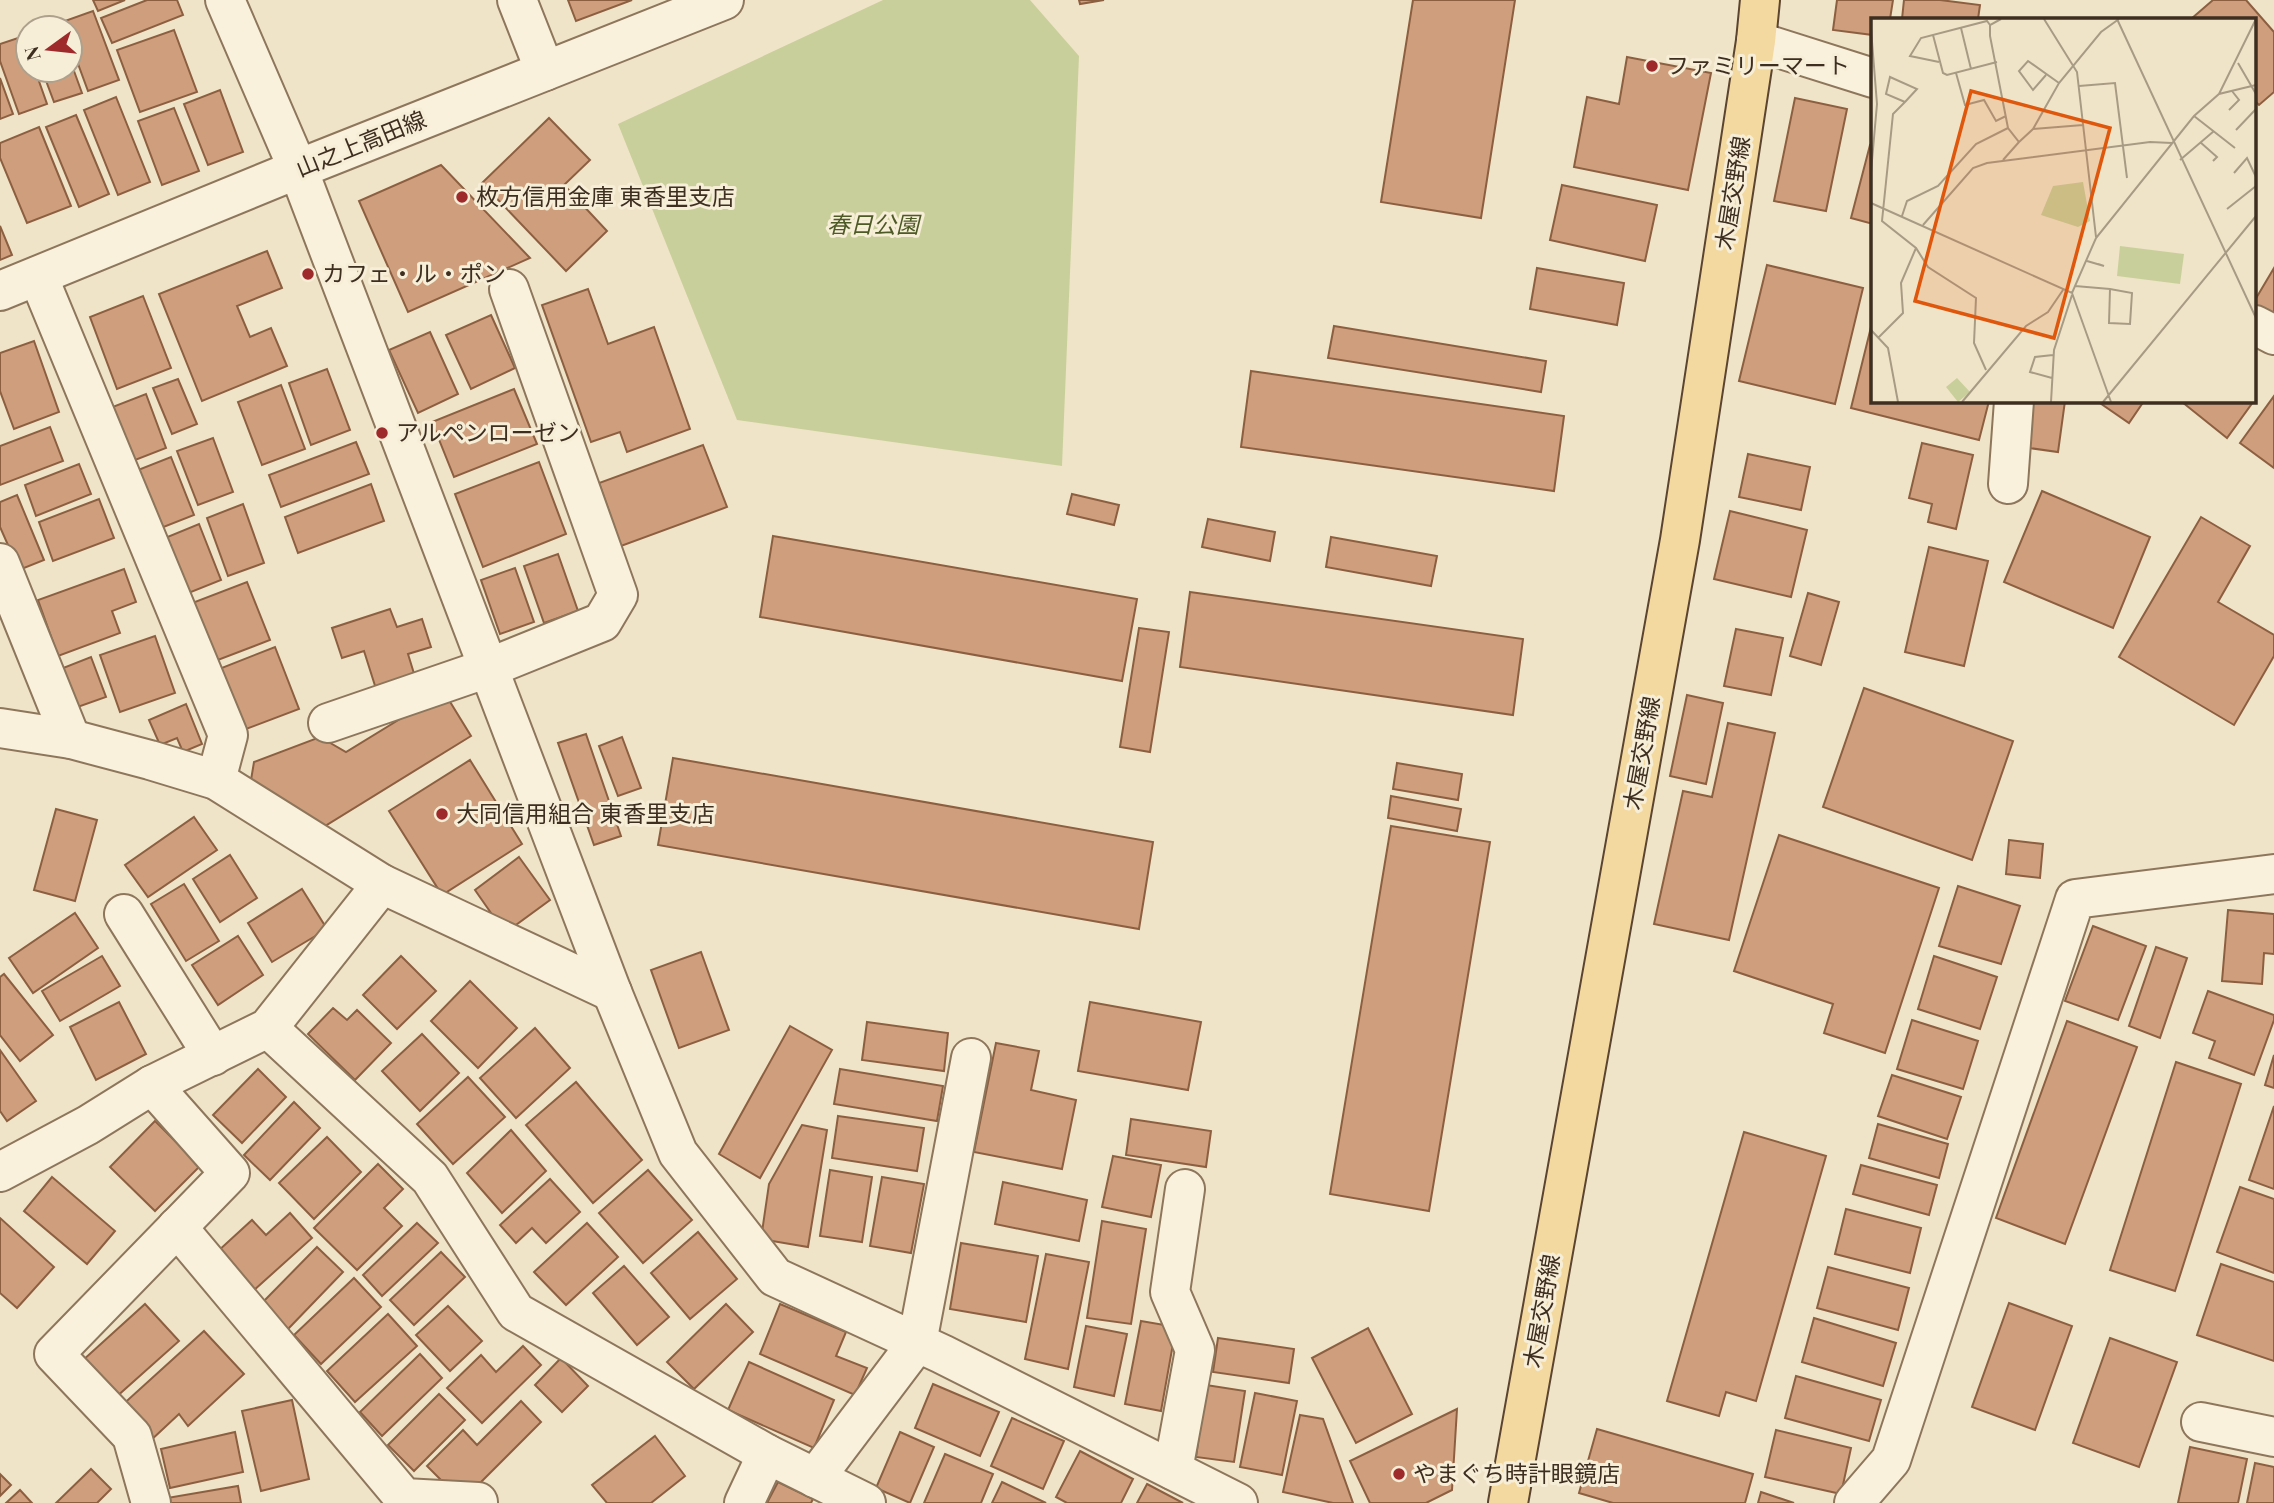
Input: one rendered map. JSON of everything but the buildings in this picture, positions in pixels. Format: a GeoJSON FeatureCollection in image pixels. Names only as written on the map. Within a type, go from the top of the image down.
{"type":"FeatureCollection","features":[{"type":"Feature","properties":{"kind":"main road","name":"木屋交野線"},"geometry":{"type":"LineString","coordinates":[[1508,1503],[1680,540],[1760,0]]}},
{"type":"Feature","properties":{"kind":"street"},"geometry":{"type":"LineString","coordinates":[[517,0],[545,71]]}},
{"type":"Feature","properties":{"kind":"street","name":"山之上高田線"},"geometry":{"type":"LineString","coordinates":[[0,291],[724,0]]}},
{"type":"Feature","properties":{"kind":"street"},"geometry":{"type":"LineString","coordinates":[[233,2],[612,992],[678,1153],[775,1277],[917,1343],[1238,1503]]}},
{"type":"Feature","properties":{"kind":"street"},"geometry":{"type":"LineString","coordinates":[[1756,41],[1871,78]]}},
{"type":"Feature","properties":{"kind":"street"},"geometry":{"type":"LineString","coordinates":[[38,276],[228,735],[216,780]]}},
{"type":"Feature","properties":{"kind":"street"},"geometry":{"type":"LineString","coordinates":[[328,723],[488,668],[602,622],[618,595],[509,289]]}},
{"type":"Feature","properties":{"kind":"street"},"geometry":{"type":"LineString","coordinates":[[2256,326],[2274,335]]}},
{"type":"Feature","properties":{"kind":"street"},"geometry":{"type":"LineString","coordinates":[[2008,484],[2014,402]]}},
{"type":"Feature","properties":{"kind":"street"},"geometry":{"type":"LineString","coordinates":[[0,563],[71,739]]}},
{"type":"Feature","properties":{"kind":"street"},"geometry":{"type":"LineString","coordinates":[[0,728],[71,739],[216,780],[382,884],[612,992]]}},
{"type":"Feature","properties":{"kind":"street"},"geometry":{"type":"LineString","coordinates":[[1854,1503],[1891,1460],[2075,899],[2274,874]]}},
{"type":"Feature","properties":{"kind":"street"},"geometry":{"type":"LineString","coordinates":[[0,1172],[88,1125],[152,1085],[268,1028],[382,884]]}},
{"type":"Feature","properties":{"kind":"street"},"geometry":{"type":"LineString","coordinates":[[124,914],[213,1056]]}},
{"type":"Feature","properties":{"kind":"street"},"geometry":{"type":"LineString","coordinates":[[268,1028],[430,1178],[516,1312],[767,1454],[866,1503]]}},
{"type":"Feature","properties":{"kind":"street"},"geometry":{"type":"LineString","coordinates":[[815,1478],[917,1343],[971,1058]]}},
{"type":"Feature","properties":{"kind":"street"},"geometry":{"type":"LineString","coordinates":[[151,1503],[132,1436],[54,1354],[230,1173],[152,1085]]}},
{"type":"Feature","properties":{"kind":"street"},"geometry":{"type":"LineString","coordinates":[[1173,1470],[1195,1350],[1170,1292],[1185,1189]]}},
{"type":"Feature","properties":{"kind":"street"},"geometry":{"type":"LineString","coordinates":[[177,1227],[404,1498],[478,1502]]}},
{"type":"Feature","properties":{"kind":"street"},"geometry":{"type":"LineString","coordinates":[[2201,1422],[2274,1437]]}},
{"type":"Feature","properties":{"kind":"street"},"geometry":{"type":"LineString","coordinates":[[744,1503],[767,1454]]}},
{"type":"Feature","properties":{"kind":"green space","name":"春日公園"},"geometry":{"type":"Polygon","coordinates":[[[883,0],[1030,0],[1079,56],[1062,466],[737,420],[618,124],[883,0]]]}},
{"type":"Feature","properties":{"kind":"place","name":"ファミリーマート"},"geometry":{"type":"Point","coordinates":[1652,66]}},
{"type":"Feature","properties":{"kind":"place","name":"枚方信用金庫 東香里支店"},"geometry":{"type":"Point","coordinates":[462,197]}},
{"type":"Feature","properties":{"kind":"place","name":"カフェ・ル・ポン"},"geometry":{"type":"Point","coordinates":[308,274]}},
{"type":"Feature","properties":{"kind":"place","name":"アルペンローゼン"},"geometry":{"type":"Point","coordinates":[382,433]}},
{"type":"Feature","properties":{"kind":"place","name":"大同信用組合 東香里支店"},"geometry":{"type":"Point","coordinates":[442,814]}},
{"type":"Feature","properties":{"kind":"place","name":"やまぐち時計眼鏡店"},"geometry":{"type":"Point","coordinates":[1399,1474]}}]}
